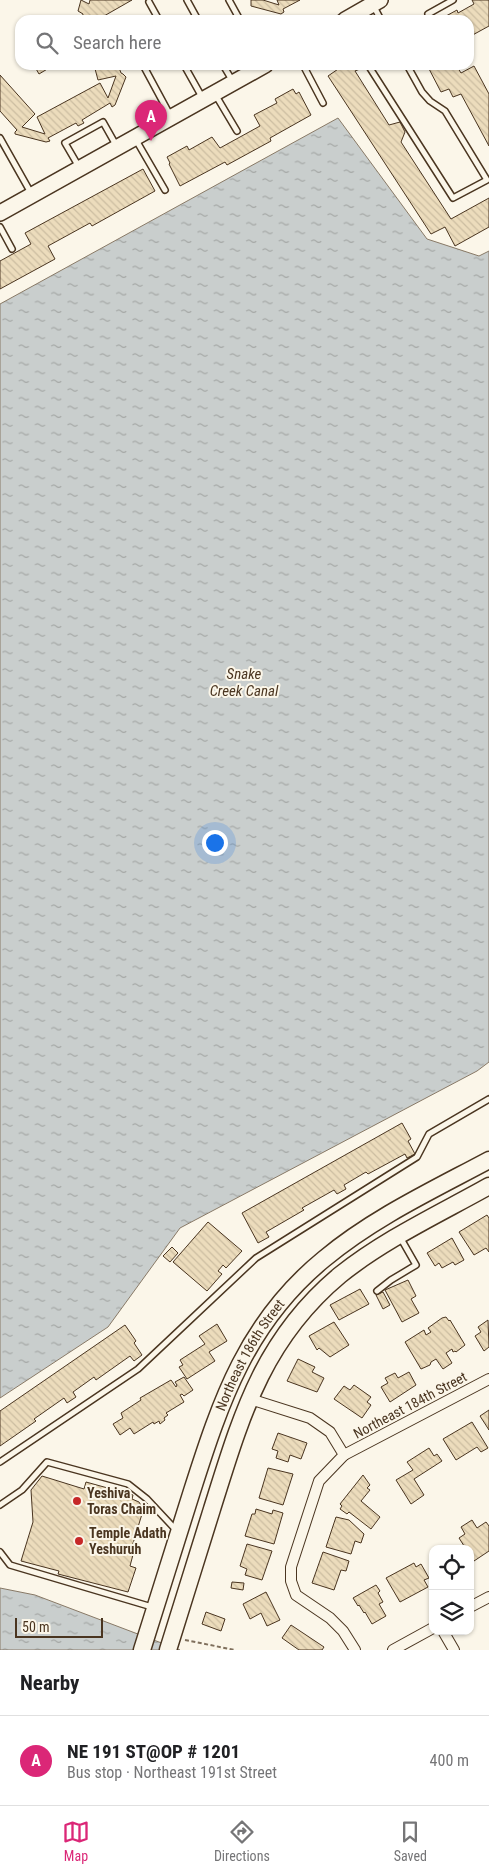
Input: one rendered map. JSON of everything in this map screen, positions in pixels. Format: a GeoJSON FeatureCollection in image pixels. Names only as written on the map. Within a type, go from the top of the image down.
{"type":"FeatureCollection","features":[{"type":"Feature","properties":{"kind":"main road","name":"Northeast 186th Street"},"geometry":{"type":"LineString","coordinates":[[145,1642],[225,1394],[251,1342],[272,1312],[310,1271],[352,1238],[385,1217],[489,1160]]}},
{"type":"Feature","properties":{"kind":"main road","name":"Northeast 186th Street"},"geometry":{"type":"LineString","coordinates":[[174,1644],[228,1457],[250,1399],[273,1352],[303,1310],[353,1265],[489,1186]]}},
{"type":"Feature","properties":{"kind":"street"},"geometry":{"type":"LineString","coordinates":[[354,15],[376,2]]}},
{"type":"Feature","properties":{"kind":"street"},"geometry":{"type":"LineString","coordinates":[[0,213],[256,70]]}},
{"type":"Feature","properties":{"kind":"street","name":"Northeast 184th Street"},"geometry":{"type":"LineString","coordinates":[[355,1650],[343,1631],[330,1618],[296,1595],[291,1581],[291,1567],[319,1481],[344,1455],[489,1379]]}},
{"type":"Feature","properties":{"kind":"street"},"geometry":{"type":"LineString","coordinates":[[250,1399],[310,1418],[330,1432],[344,1455]]}},
{"type":"Feature","properties":{"kind":"street"},"geometry":{"type":"LineString","coordinates":[[474,1605],[489,1597]]}},
{"type":"Feature","properties":{"kind":"street"},"geometry":{"type":"LineString","coordinates":[[393,1650],[429,1630]]}},
{"type":"Feature","properties":{"kind":"street"},"geometry":{"type":"LineString","coordinates":[[445,1635],[454,1650]]}},
{"type":"Feature","properties":{"kind":"lane"},"geometry":{"type":"LineString","coordinates":[[187,0],[195,15]]}},
{"type":"Feature","properties":{"kind":"lane"},"geometry":{"type":"LineString","coordinates":[[229,0],[237,15]]}},
{"type":"Feature","properties":{"kind":"lane"},"geometry":{"type":"LineString","coordinates":[[428,14],[442,3],[453,0]]}},
{"type":"Feature","properties":{"kind":"lane"},"geometry":{"type":"LineString","coordinates":[[150,2],[157,15]]}},
{"type":"Feature","properties":{"kind":"lane"},"geometry":{"type":"LineString","coordinates":[[376,2],[380,15]]}},
{"type":"Feature","properties":{"kind":"lane"},"geometry":{"type":"LineString","coordinates":[[145,70],[172,117]]}},
{"type":"Feature","properties":{"kind":"lane"},"geometry":{"type":"LineString","coordinates":[[188,70],[237,131]]}},
{"type":"Feature","properties":{"kind":"lane"},"geometry":{"type":"LineString","coordinates":[[226,70],[233,83]]}},
{"type":"Feature","properties":{"kind":"lane"},"geometry":{"type":"LineString","coordinates":[[306,70],[323,103]]}},
{"type":"Feature","properties":{"kind":"lane"},"geometry":{"type":"LineString","coordinates":[[371,70],[453,198],[487,180],[445,111],[430,101],[422,92],[410,70]]}},
{"type":"Feature","properties":{"kind":"lane"},"geometry":{"type":"LineString","coordinates":[[80,169],[65,143],[103,122],[118,147]]}},
{"type":"Feature","properties":{"kind":"lane"},"geometry":{"type":"LineString","coordinates":[[0,138],[32,195]]}},
{"type":"Feature","properties":{"kind":"lane"},"geometry":{"type":"LineString","coordinates":[[135,138],[165,190]]}},
{"type":"Feature","properties":{"kind":"lane"},"geometry":{"type":"LineString","coordinates":[[0,227],[12,249]]}},
{"type":"Feature","properties":{"kind":"lane"},"geometry":{"type":"LineString","coordinates":[[0,1462],[138,1369],[256,1258],[417,1157],[430,1134],[489,1099]]}},
{"type":"Feature","properties":{"kind":"lane"},"geometry":{"type":"LineString","coordinates":[[377,1291],[416,1265],[400,1236]]}},
{"type":"Feature","properties":{"kind":"lane"},"geometry":{"type":"LineString","coordinates":[[0,1505],[22,1490],[47,1462],[128,1484],[147,1499],[179,1533]]}},
{"type":"Feature","properties":{"kind":"lane"},"geometry":{"type":"LineString","coordinates":[[0,1552],[10,1565],[156,1608]]}},
{"type":"Feature","properties":{"kind":"path"},"geometry":{"type":"LineString","coordinates":[[174,1644],[235,1650]]}},
{"type":"Feature","properties":{"kind":"water","name":"Snake Creek Canal"},"geometry":{"type":"Polygon","coordinates":[[[338,118],[427,239],[479,256],[489,251],[489,1062],[477,1071],[180,1228],[108,1327],[0,1398],[0,304],[338,118]]]}},
{"type":"Feature","properties":{"kind":"water"},"geometry":{"type":"Polygon","coordinates":[[[0,1588],[35,1595],[180,1650],[0,1650],[0,1588]]]}},
{"type":"Feature","properties":{"kind":"building"},"geometry":{"type":"Polygon","coordinates":[[[81,0],[89,4],[90,0],[132,0],[106,15],[83,15],[78,11],[81,0]]]}},
{"type":"Feature","properties":{"kind":"building"},"geometry":{"type":"Polygon","coordinates":[[[251,0],[263,0],[279,5],[277,0],[300,0],[283,9],[284,12],[281,14],[251,6],[251,0]]]}},
{"type":"Feature","properties":{"kind":"building"},"geometry":{"type":"Polygon","coordinates":[[[472,0],[489,0],[489,26],[474,34],[474,15],[448,15],[457,10],[458,13],[474,4],[472,0]]]}},
{"type":"Feature","properties":{"kind":"building"},"geometry":{"type":"Polygon","coordinates":[[[474,66],[489,94],[489,146],[461,94],[453,97],[449,89],[441,92],[430,70],[459,70],[461,73],[467,70],[474,70],[474,66]]]}},
{"type":"Feature","properties":{"kind":"building"},"geometry":{"type":"Polygon","coordinates":[[[37,70],[46,70],[39,74],[37,70]]]}},
{"type":"Feature","properties":{"kind":"building"},"geometry":{"type":"Polygon","coordinates":[[[95,70],[120,70],[126,77],[115,105],[112,107],[110,103],[82,120],[84,123],[78,126],[76,123],[48,138],[50,141],[46,142],[15,134],[17,130],[0,111],[0,75],[35,114],[22,127],[45,134],[37,117],[100,83],[108,98],[116,76],[98,80],[95,70]]]}},
{"type":"Feature","properties":{"kind":"building"},"geometry":{"type":"Polygon","coordinates":[[[337,70],[358,70],[355,71],[389,125],[400,122],[405,132],[401,142],[451,219],[489,198],[489,227],[455,246],[445,227],[431,234],[328,76],[337,70]]]}},
{"type":"Feature","properties":{"kind":"building"},"geometry":{"type":"Polygon","coordinates":[[[293,89],[296,94],[299,92],[311,115],[270,138],[271,141],[227,165],[225,162],[180,186],[167,157],[187,146],[189,150],[212,137],[220,148],[260,126],[254,115],[277,103],[275,99],[293,89]]]}},
{"type":"Feature","properties":{"kind":"building"},"geometry":{"type":"Polygon","coordinates":[[[143,169],[155,191],[92,226],[90,223],[48,246],[55,259],[0,289],[0,261],[31,244],[25,233],[143,169]]]}},
{"type":"Feature","properties":{"kind":"building"},"geometry":{"type":"Polygon","coordinates":[[[402,1123],[411,1139],[408,1141],[415,1154],[407,1158],[405,1154],[368,1174],[366,1172],[344,1185],[346,1189],[337,1194],[334,1190],[302,1208],[304,1210],[266,1232],[269,1237],[258,1243],[242,1213],[402,1123]]]}},
{"type":"Feature","properties":{"kind":"building"},"geometry":{"type":"Polygon","coordinates":[[[487,1215],[489,1218],[489,1252],[486,1248],[474,1255],[459,1232],[487,1215]]]}},
{"type":"Feature","properties":{"kind":"building"},"geometry":{"type":"Polygon","coordinates":[[[208,1222],[242,1251],[226,1268],[223,1265],[218,1271],[222,1274],[207,1291],[173,1262],[208,1222]]]}},
{"type":"Feature","properties":{"kind":"building"},"geometry":{"type":"Polygon","coordinates":[[[452,1238],[464,1260],[455,1265],[453,1262],[442,1268],[439,1263],[435,1266],[427,1253],[452,1238]]]}},
{"type":"Feature","properties":{"kind":"building"},"geometry":{"type":"Polygon","coordinates":[[[172,1247],[178,1253],[170,1262],[163,1256],[172,1247]]]}},
{"type":"Feature","properties":{"kind":"building"},"geometry":{"type":"Polygon","coordinates":[[[408,1280],[416,1296],[411,1299],[419,1313],[402,1322],[385,1290],[408,1280]]]}},
{"type":"Feature","properties":{"kind":"building"},"geometry":{"type":"Polygon","coordinates":[[[360,1289],[369,1304],[339,1320],[330,1305],[360,1289]]]}},
{"type":"Feature","properties":{"kind":"building"},"geometry":{"type":"Polygon","coordinates":[[[383,1292],[390,1305],[383,1309],[376,1295],[383,1292]]]}},
{"type":"Feature","properties":{"kind":"building"},"geometry":{"type":"Polygon","coordinates":[[[446,1317],[450,1320],[465,1345],[456,1352],[453,1352],[452,1349],[446,1353],[452,1363],[443,1369],[436,1359],[430,1365],[421,1369],[405,1342],[424,1330],[426,1335],[431,1332],[428,1328],[446,1317]]]}},
{"type":"Feature","properties":{"kind":"building"},"geometry":{"type":"Polygon","coordinates":[[[488,1320],[489,1347],[484,1351],[475,1336],[481,1332],[478,1327],[488,1320]]]}},
{"type":"Feature","properties":{"kind":"building"},"geometry":{"type":"Polygon","coordinates":[[[334,1322],[349,1345],[330,1357],[319,1348],[317,1350],[309,1336],[334,1322]]]}},
{"type":"Feature","properties":{"kind":"building"},"geometry":{"type":"Polygon","coordinates":[[[217,1324],[227,1341],[209,1352],[215,1361],[187,1379],[179,1367],[183,1365],[180,1360],[205,1344],[199,1336],[217,1324]]]}},
{"type":"Feature","properties":{"kind":"building"},"geometry":{"type":"Polygon","coordinates":[[[125,1325],[136,1341],[134,1343],[142,1355],[134,1361],[130,1356],[96,1380],[94,1377],[73,1392],[76,1397],[67,1403],[64,1398],[34,1419],[36,1421],[0,1446],[0,1411],[125,1325]]]}},
{"type":"Feature","properties":{"kind":"building"},"geometry":{"type":"Polygon","coordinates":[[[298,1359],[315,1367],[312,1372],[324,1378],[317,1392],[287,1381],[298,1359]]]}},
{"type":"Feature","properties":{"kind":"building"},"geometry":{"type":"Polygon","coordinates":[[[409,1372],[416,1385],[390,1402],[381,1387],[388,1383],[385,1378],[395,1373],[398,1378],[409,1372]]]}},
{"type":"Feature","properties":{"kind":"building"},"geometry":{"type":"Polygon","coordinates":[[[184,1377],[193,1390],[184,1396],[180,1395],[184,1402],[166,1413],[168,1415],[164,1418],[165,1420],[160,1424],[159,1421],[154,1424],[153,1422],[134,1434],[130,1428],[120,1435],[113,1424],[123,1418],[121,1413],[141,1400],[140,1398],[171,1380],[176,1387],[175,1382],[184,1377]]]}},
{"type":"Feature","properties":{"kind":"building"},"geometry":{"type":"Polygon","coordinates":[[[354,1385],[371,1397],[367,1402],[371,1405],[362,1418],[334,1399],[344,1386],[350,1390],[354,1385]]]}},
{"type":"Feature","properties":{"kind":"building"},"geometry":{"type":"Polygon","coordinates":[[[489,1410],[489,1430],[480,1416],[489,1410]]]}},
{"type":"Feature","properties":{"kind":"building"},"geometry":{"type":"Polygon","coordinates":[[[472,1422],[488,1448],[481,1452],[477,1447],[456,1460],[443,1439],[472,1422]]]}},
{"type":"Feature","properties":{"kind":"building"},"geometry":{"type":"Polygon","coordinates":[[[278,1433],[307,1443],[301,1459],[290,1455],[288,1462],[276,1458],[278,1451],[272,1449],[278,1433]]]}},
{"type":"Feature","properties":{"kind":"building"},"geometry":{"type":"Polygon","coordinates":[[[429,1448],[434,1456],[437,1454],[442,1461],[414,1479],[424,1495],[411,1504],[396,1480],[413,1470],[407,1462],[429,1448]]]}},
{"type":"Feature","properties":{"kind":"building"},"geometry":{"type":"Polygon","coordinates":[[[268,1468],[293,1474],[283,1505],[259,1498],[268,1468]]]}},
{"type":"Feature","properties":{"kind":"building"},"geometry":{"type":"Polygon","coordinates":[[[363,1475],[370,1485],[367,1488],[370,1490],[361,1501],[380,1517],[371,1529],[349,1512],[347,1514],[340,1509],[342,1506],[340,1504],[363,1475]]]}},
{"type":"Feature","properties":{"kind":"building"},"geometry":{"type":"Polygon","coordinates":[[[42,1476],[84,1489],[86,1482],[133,1495],[132,1499],[139,1502],[142,1507],[142,1514],[131,1550],[134,1551],[130,1566],[136,1568],[128,1592],[58,1574],[59,1571],[21,1561],[33,1522],[31,1490],[42,1476]]]}},
{"type":"Feature","properties":{"kind":"building"},"geometry":{"type":"Polygon","coordinates":[[[256,1509],[272,1514],[273,1510],[283,1513],[274,1544],[245,1536],[252,1514],[255,1514],[256,1509]]]}},
{"type":"Feature","properties":{"kind":"building"},"geometry":{"type":"Polygon","coordinates":[[[336,1517],[349,1520],[364,1534],[361,1543],[355,1541],[351,1554],[326,1547],[336,1517]]]}},
{"type":"Feature","properties":{"kind":"building"},"geometry":{"type":"Polygon","coordinates":[[[472,1520],[477,1528],[486,1522],[489,1526],[489,1551],[474,1561],[474,1545],[463,1545],[459,1538],[465,1534],[461,1527],[472,1520]]]}},
{"type":"Feature","properties":{"kind":"building"},"geometry":{"type":"Polygon","coordinates":[[[247,1544],[272,1551],[262,1580],[245,1575],[247,1569],[240,1566],[247,1544]]]}},
{"type":"Feature","properties":{"kind":"building"},"geometry":{"type":"Polygon","coordinates":[[[323,1552],[349,1561],[346,1571],[341,1570],[334,1590],[312,1583],[323,1552]]]}},
{"type":"Feature","properties":{"kind":"building"},"geometry":{"type":"Polygon","coordinates":[[[414,1563],[416,1567],[421,1564],[429,1578],[424,1580],[428,1587],[400,1602],[386,1578],[414,1563]]]}},
{"type":"Feature","properties":{"kind":"building"},"geometry":{"type":"Polygon","coordinates":[[[232,1582],[244,1583],[243,1590],[231,1588],[232,1582]]]}},
{"type":"Feature","properties":{"kind":"building"},"geometry":{"type":"Polygon","coordinates":[[[376,1585],[383,1602],[379,1604],[386,1616],[372,1624],[353,1598],[376,1585]]]}},
{"type":"Feature","properties":{"kind":"building"},"geometry":{"type":"Polygon","coordinates":[[[266,1592],[280,1620],[267,1626],[261,1613],[250,1619],[243,1604],[266,1592]]]}},
{"type":"Feature","properties":{"kind":"building"},"geometry":{"type":"Polygon","coordinates":[[[206,1612],[225,1619],[221,1631],[202,1624],[206,1612]]]}},
{"type":"Feature","properties":{"kind":"building"},"geometry":{"type":"Polygon","coordinates":[[[291,1625],[324,1647],[322,1650],[299,1650],[282,1638],[291,1625]]]}},
{"type":"Feature","properties":{"kind":"place","name":"NE 191 ST@OP # 1201"},"geometry":{"type":"Point","coordinates":[151,141]}},
{"type":"Feature","properties":{"kind":"place","name":"Yeshiva Toras Chaim"},"geometry":{"type":"Point","coordinates":[77,1501]}},
{"type":"Feature","properties":{"kind":"place","name":"Temple Adath Yeshuruh"},"geometry":{"type":"Point","coordinates":[79,1541]}}]}
